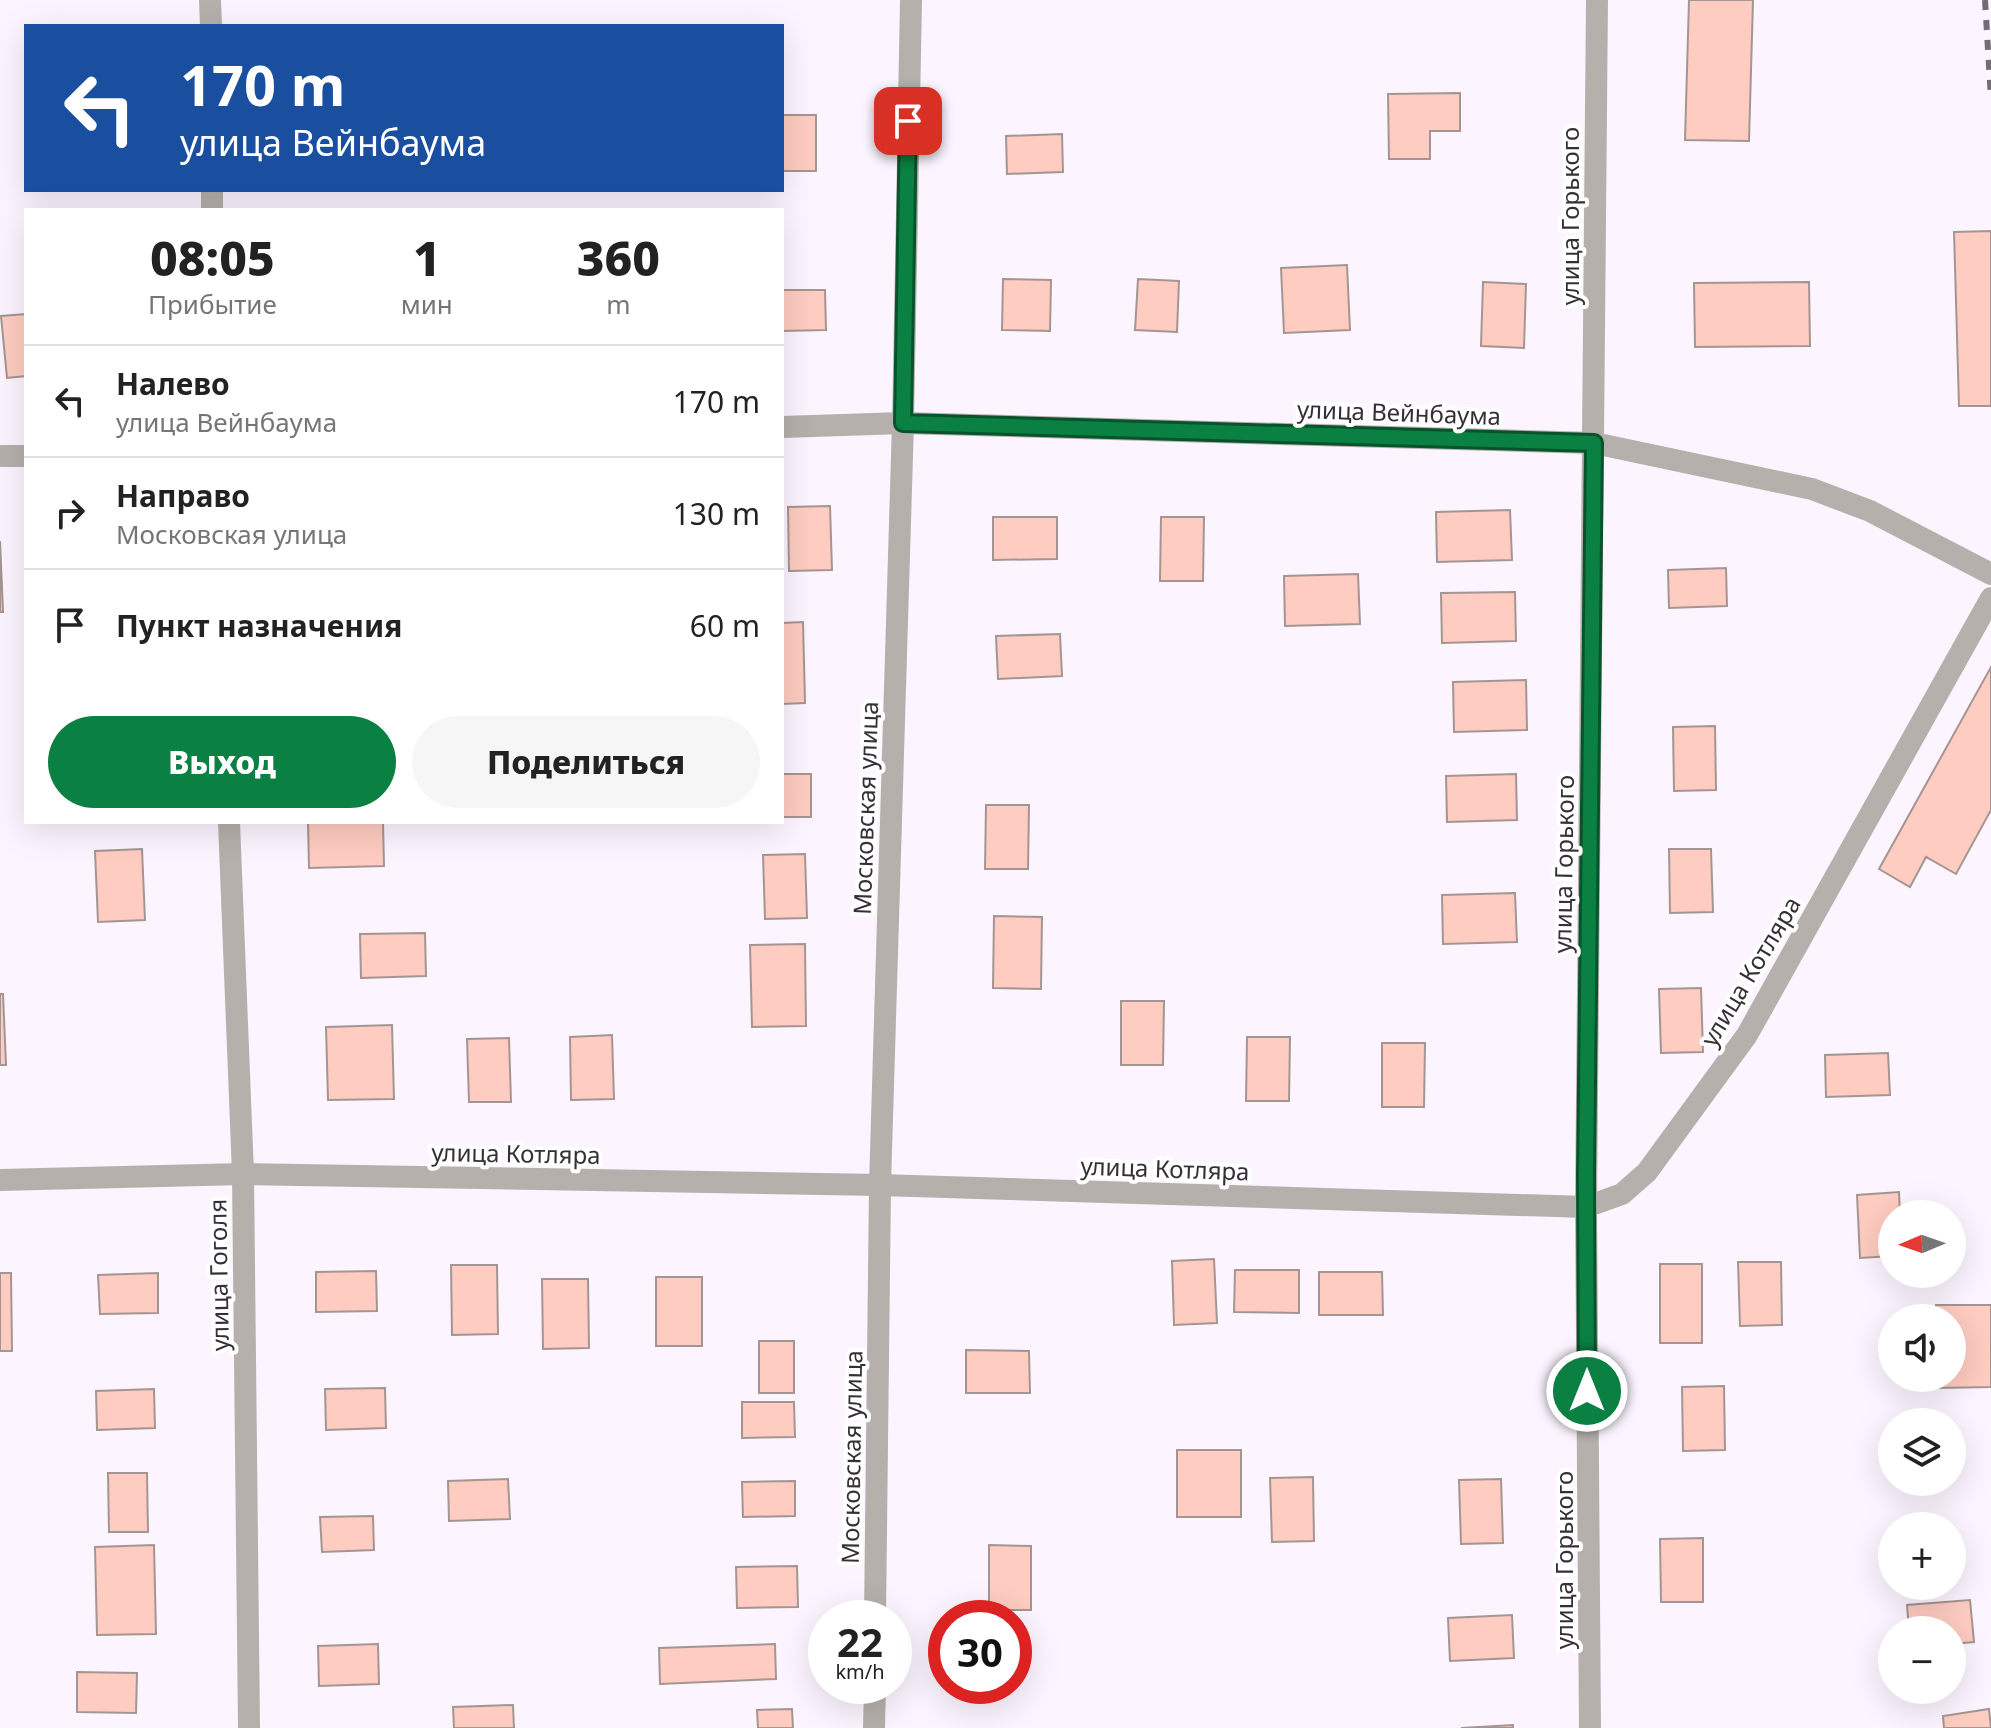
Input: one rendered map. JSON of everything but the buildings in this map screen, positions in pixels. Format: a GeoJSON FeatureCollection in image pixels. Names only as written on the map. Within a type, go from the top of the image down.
{"type":"FeatureCollection","features":[{"type":"Feature","properties":{"kind":"street"},"geometry":{"type":"LineString","coordinates":[[210,0],[211,24]]}},
{"type":"Feature","properties":{"kind":"street","name":"Московская улица"},"geometry":{"type":"LineString","coordinates":[[875,1600],[880,1185],[903,423],[911,0]]}},
{"type":"Feature","properties":{"kind":"street","name":"улица Горького"},"geometry":{"type":"LineString","coordinates":[[1590,1728],[1586,1207],[1597,0]]}},
{"type":"Feature","properties":{"kind":"street","name":"улица Вейнбаума"},"geometry":{"type":"LineString","coordinates":[[784,427],[903,423],[1594,443],[1812,489],[1870,511],[1991,574]]}},
{"type":"Feature","properties":{"kind":"street"},"geometry":{"type":"LineString","coordinates":[[0,456],[24,456]]}},
{"type":"Feature","properties":{"kind":"street","name":"улица Котляра"},"geometry":{"type":"LineString","coordinates":[[0,1180],[243,1174],[880,1185],[1586,1207],[1622,1194],[1647,1172],[1747,1035],[1991,598]]}},
{"type":"Feature","properties":{"kind":"street","name":"улица Гоголя"},"geometry":{"type":"LineString","coordinates":[[229,824],[243,1174],[249,1728]]}},
{"type":"Feature","properties":{"kind":"street"},"geometry":{"type":"LineString","coordinates":[[874,1728],[875,1704]]}},
{"type":"Feature","properties":{"kind":"railway"},"geometry":{"type":"LineString","coordinates":[[1985,0],[1991,99]]}},
{"type":"Feature","properties":{"kind":"route"},"geometry":{"type":"LineString","coordinates":[[908,121],[903,423],[1594,443],[1586,1175],[1587,1391]]}}]}
